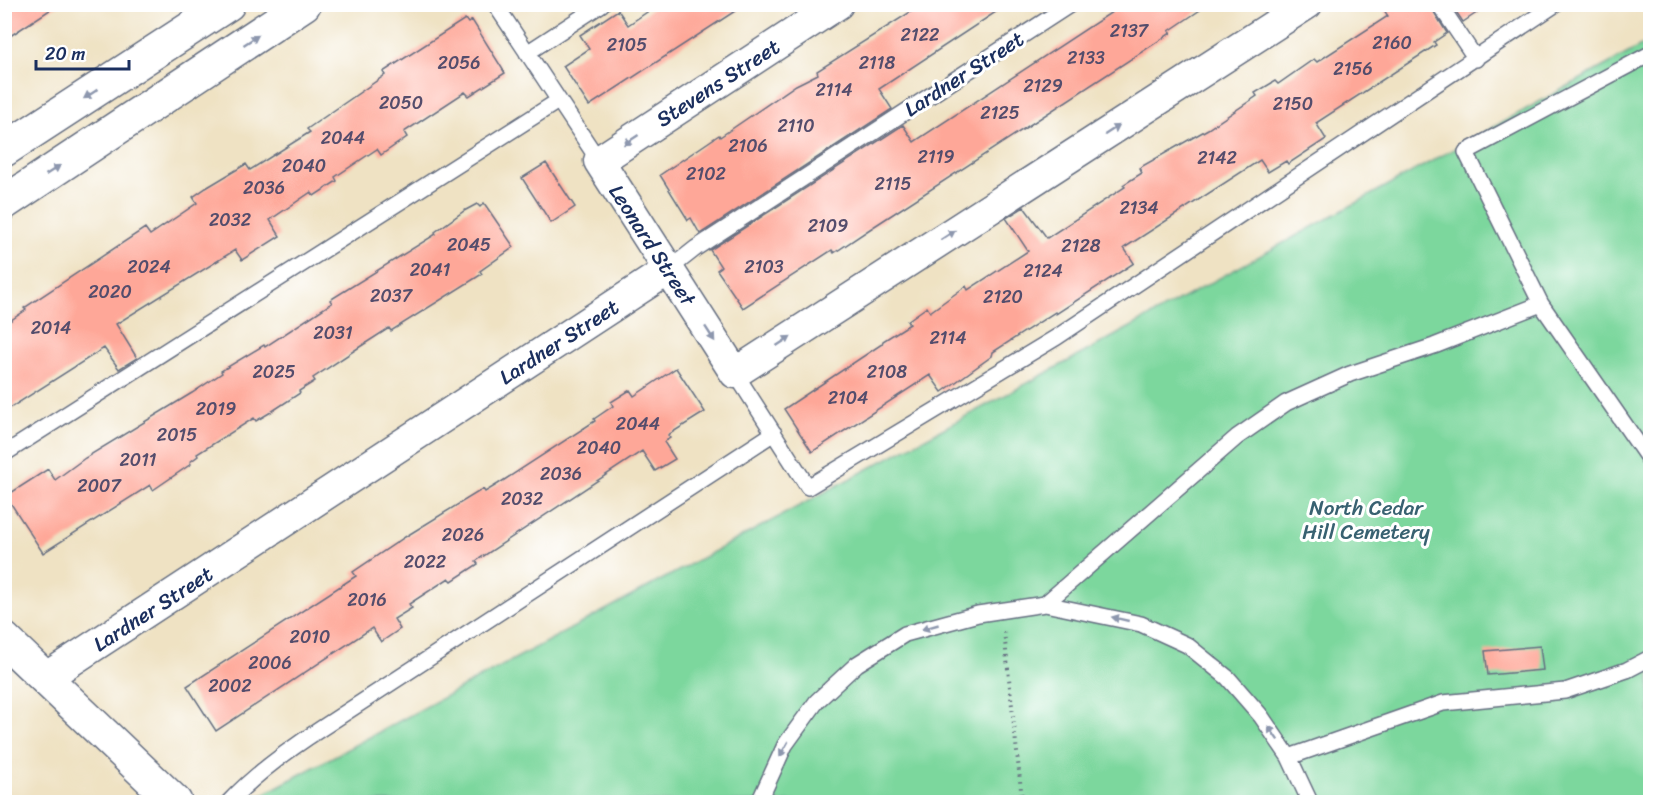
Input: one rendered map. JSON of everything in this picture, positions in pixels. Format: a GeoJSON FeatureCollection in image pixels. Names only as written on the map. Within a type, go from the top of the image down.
{"type":"FeatureCollection","features":[{"type":"Feature","properties":{"kind":"street"},"geometry":{"type":"LineString","coordinates":[[4,150],[228,4]]}},
{"type":"Feature","properties":{"kind":"street"},"geometry":{"type":"LineString","coordinates":[[4,203],[304,4]]}},
{"type":"Feature","properties":{"kind":"street","name":"Stevens Street"},"geometry":{"type":"LineString","coordinates":[[598,161],[838,4]]}},
{"type":"Feature","properties":{"kind":"street"},"geometry":{"type":"LineString","coordinates":[[735,373],[1307,4]]}},
{"type":"Feature","properties":{"kind":"street","name":"Leonard Street"},"geometry":{"type":"LineString","coordinates":[[598,161],[735,373]]}},
{"type":"Feature","properties":{"kind":"street","name":"Lardner Street"},"geometry":{"type":"LineString","coordinates":[[45,678],[668,270]]}},
{"type":"Feature","properties":{"kind":"street"},"geometry":{"type":"LineString","coordinates":[[4,639],[175,802]]}},
{"type":"Feature","properties":{"kind":"lane","name":"Leonard Street"},"geometry":{"type":"LineString","coordinates":[[495,4],[598,161]]}},
{"type":"Feature","properties":{"kind":"lane"},"geometry":{"type":"LineString","coordinates":[[527,53],[602,4]]}},
{"type":"Feature","properties":{"kind":"lane","name":"Lardner Street"},"geometry":{"type":"LineString","coordinates":[[668,270],[696,248],[1071,4]]}},
{"type":"Feature","properties":{"kind":"lane"},"geometry":{"type":"LineString","coordinates":[[1439,4],[1476,59],[1556,4]]}},
{"type":"Feature","properties":{"kind":"lane"},"geometry":{"type":"LineString","coordinates":[[1650,54],[1466,152],[1541,303],[1650,460]]}},
{"type":"Feature","properties":{"kind":"lane","name":"Leonard Street"},"geometry":{"type":"LineString","coordinates":[[735,373],[808,487],[1057,337],[1334,151],[1476,59]]}},
{"type":"Feature","properties":{"kind":"lane"},"geometry":{"type":"LineString","coordinates":[[4,454],[558,101]]}},
{"type":"Feature","properties":{"kind":"lane"},"geometry":{"type":"LineString","coordinates":[[1045,604],[1237,437],[1286,403],[1350,374],[1434,346],[1541,303]]}},
{"type":"Feature","properties":{"kind":"lane"},"geometry":{"type":"LineString","coordinates":[[228,802],[243,786],[274,761],[314,733],[774,433]]}},
{"type":"Feature","properties":{"kind":"lane"},"geometry":{"type":"LineString","coordinates":[[759,802],[786,745],[817,701],[857,664],[905,634],[978,614],[1045,604],[1141,624],[1187,645],[1228,678],[1261,716],[1289,757],[1310,802]]}},
{"type":"Feature","properties":{"kind":"lane"},"geometry":{"type":"LineString","coordinates":[[1289,757],[1408,713],[1443,703],[1565,691],[1627,670],[1650,658]]}},
{"type":"Feature","properties":{"kind":"path"},"geometry":{"type":"LineString","coordinates":[[1002,610],[1022,799]]}},
{"type":"Feature","properties":{"kind":"path"},"geometry":{"type":"LineString","coordinates":[[260,796],[280,802]]}},
{"type":"Feature","properties":{"kind":"path"},"geometry":{"type":"LineString","coordinates":[[1008,802],[1022,799],[1057,802]]}},
{"type":"Feature","properties":{"kind":"green space","name":"North Cedar Hill Cemetery"},"geometry":{"type":"Polygon","coordinates":[[[1650,41],[1650,802],[266,802],[260,796],[1076,357],[1650,41]]]}},
{"type":"Feature","properties":{"kind":"building"},"geometry":{"type":"Polygon","coordinates":[[[4,4],[59,4],[4,40],[4,4]]]}},
{"type":"Feature","properties":{"kind":"building"},"geometry":{"type":"Polygon","coordinates":[[[659,4],[746,4],[589,106],[563,66],[589,49],[580,35],[618,10],[628,25],[659,4]]]}},
{"type":"Feature","properties":{"kind":"building"},"geometry":{"type":"Polygon","coordinates":[[[923,4],[1008,4],[879,89],[892,109],[700,234],[691,218],[688,220],[660,175],[923,4]]]}},
{"type":"Feature","properties":{"kind":"building"},"geometry":{"type":"Polygon","coordinates":[[[1124,4],[1209,4],[1169,31],[1171,33],[834,253],[832,250],[743,308],[717,270],[721,267],[710,250],[903,125],[914,142],[1124,4]]]}},
{"type":"Feature","properties":{"kind":"building"},"geometry":{"type":"Polygon","coordinates":[[[1380,4],[1429,4],[1447,33],[1434,42],[1436,45],[1316,123],[1326,139],[1288,164],[1286,161],[1268,172],[1260,160],[1124,248],[1134,263],[993,352],[992,356],[942,392],[930,375],[812,452],[784,409],[882,344],[883,341],[910,324],[907,321],[927,307],[930,312],[966,286],[968,290],[1028,251],[1006,218],[1024,207],[1047,238],[1125,187],[1123,185],[1142,173],[1139,168],[1208,129],[1257,96],[1255,93],[1275,81],[1278,84],[1314,59],[1317,62],[1388,16],[1380,4]]]}},
{"type":"Feature","properties":{"kind":"building"},"geometry":{"type":"Polygon","coordinates":[[[1451,4],[1490,4],[1463,22],[1451,4]]]}},
{"type":"Feature","properties":{"kind":"building"},"geometry":{"type":"Polygon","coordinates":[[[465,19],[468,23],[472,20],[505,73],[469,96],[465,92],[404,132],[407,137],[381,155],[377,149],[335,177],[337,181],[314,196],[311,192],[270,220],[280,236],[242,260],[235,250],[116,324],[137,358],[119,369],[104,348],[4,412],[4,325],[26,310],[24,308],[145,228],[150,235],[197,203],[193,197],[206,188],[246,164],[250,170],[310,132],[307,129],[385,75],[383,72],[465,19]]]}},
{"type":"Feature","properties":{"kind":"building"},"geometry":{"type":"Polygon","coordinates":[[[546,163],[575,207],[551,223],[522,178],[546,163]]]}},
{"type":"Feature","properties":{"kind":"building"},"geometry":{"type":"Polygon","coordinates":[[[484,203],[514,247],[480,271],[482,274],[391,331],[389,328],[358,348],[313,378],[315,381],[299,391],[300,393],[256,421],[254,418],[197,454],[198,456],[190,462],[191,464],[153,490],[150,485],[43,553],[6,496],[48,469],[55,480],[85,458],[192,393],[222,373],[221,371],[264,345],[265,347],[332,303],[330,300],[436,234],[435,232],[464,211],[477,204],[480,207],[484,203]]]}},
{"type":"Feature","properties":{"kind":"building"},"geometry":{"type":"Polygon","coordinates":[[[676,368],[705,412],[668,435],[670,438],[664,442],[675,459],[655,471],[642,451],[476,561],[478,564],[452,581],[449,578],[409,604],[412,608],[394,619],[400,629],[381,642],[372,628],[216,731],[187,686],[356,576],[353,572],[405,537],[483,489],[485,492],[595,421],[594,419],[613,406],[611,402],[630,390],[634,396],[676,368]]]}},
{"type":"Feature","properties":{"kind":"building"},"geometry":{"type":"Polygon","coordinates":[[[1540,646],[1543,670],[1488,675],[1485,651],[1540,646]]]}}]}
